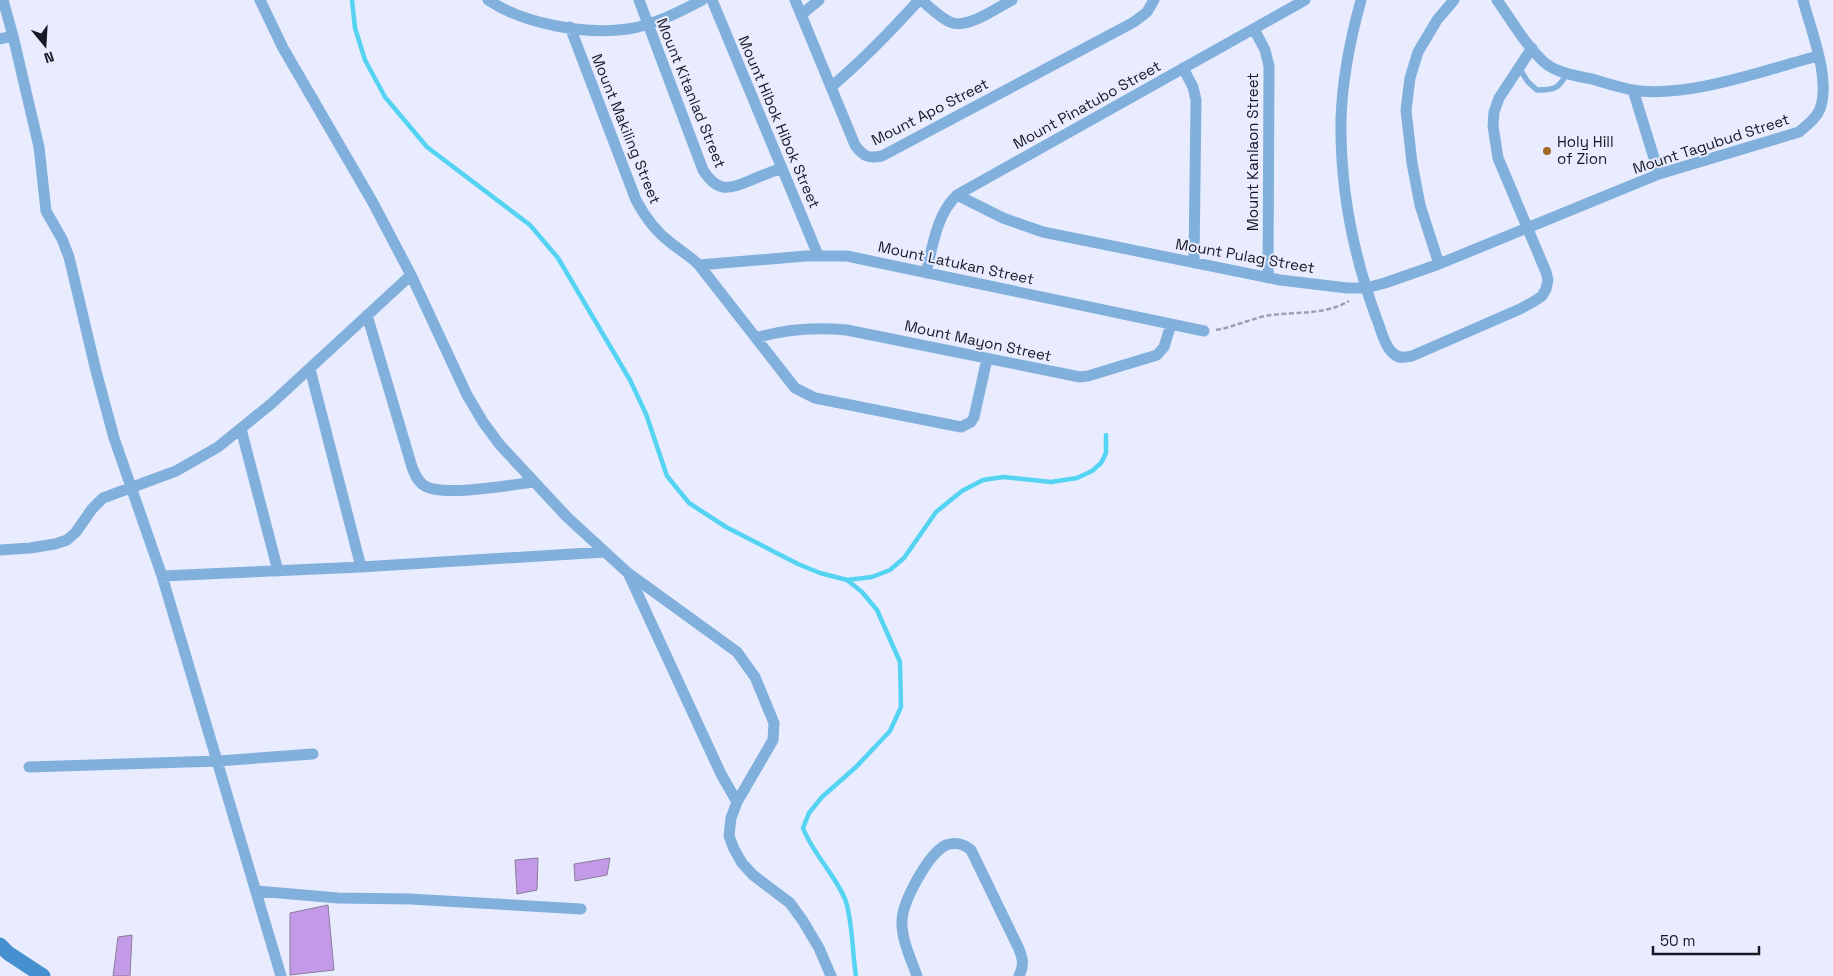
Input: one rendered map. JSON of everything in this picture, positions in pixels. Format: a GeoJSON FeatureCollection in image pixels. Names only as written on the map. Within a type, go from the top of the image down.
{"type":"FeatureCollection","features":[{"type":"Feature","properties":{"kind":"main road"},"geometry":{"type":"LineString","coordinates":[[0,945],[8,953],[43,976]]}},
{"type":"Feature","properties":{"kind":"street"},"geometry":{"type":"LineString","coordinates":[[3,0],[40,147],[46,210],[62,239],[69,257],[106,410],[162,576],[281,976]]}},
{"type":"Feature","properties":{"kind":"street"},"geometry":{"type":"LineString","coordinates":[[260,0],[283,48],[372,201],[411,275],[471,402],[500,445],[567,517],[628,573],[736,652],[755,677],[774,723],[773,740],[737,802],[731,818],[729,836],[742,863],[753,875],[790,903],[819,948],[831,976]]}},
{"type":"Feature","properties":{"kind":"street"},"geometry":{"type":"LineString","coordinates":[[488,0],[500,8],[527,18],[570,27],[608,30],[648,24],[702,0]]}},
{"type":"Feature","properties":{"kind":"street","name":"Mount Kitanlad Street"},"geometry":{"type":"LineString","coordinates":[[639,0],[703,170],[709,179],[715,184],[728,188],[782,168]]}},
{"type":"Feature","properties":{"kind":"street","name":"Mount Hibok Hibok Street"},"geometry":{"type":"LineString","coordinates":[[712,0],[818,255]]}},
{"type":"Feature","properties":{"kind":"street","name":"Mount Apo Street"},"geometry":{"type":"LineString","coordinates":[[795,0],[855,145],[864,156],[872,158],[882,156],[1134,22],[1147,12],[1154,0]]}},
{"type":"Feature","properties":{"kind":"street"},"geometry":{"type":"LineString","coordinates":[[801,14],[819,0]]}},
{"type":"Feature","properties":{"kind":"street"},"geometry":{"type":"LineString","coordinates":[[831,87],[862,61],[921,0],[949,22],[962,25],[1012,0]]}},
{"type":"Feature","properties":{"kind":"street","name":"Mount Pinatubo Street"},"geometry":{"type":"LineString","coordinates":[[926,273],[940,220],[946,208],[958,195],[1305,0]]}},
{"type":"Feature","properties":{"kind":"street"},"geometry":{"type":"LineString","coordinates":[[1361,0],[1344,77],[1341,120],[1347,207],[1354,244],[1366,288],[1386,344],[1396,356],[1403,358],[1412,356],[1520,309],[1542,296],[1546,289],[1548,280],[1546,272],[1498,158],[1492,126],[1499,98],[1532,48]]}},
{"type":"Feature","properties":{"kind":"street"},"geometry":{"type":"LineString","coordinates":[[1438,264],[1420,205],[1412,163],[1406,110],[1410,78],[1418,52],[1437,20],[1454,0]]}},
{"type":"Feature","properties":{"kind":"street"},"geometry":{"type":"LineString","coordinates":[[1496,0],[1546,64],[1567,73],[1633,90],[1676,90],[1713,84],[1818,56]]}},
{"type":"Feature","properties":{"kind":"street","name":"Mount Tagubud Street"},"geometry":{"type":"LineString","coordinates":[[1527,228],[1659,174],[1799,132],[1812,122],[1820,110],[1823,81],[1803,0]]}},
{"type":"Feature","properties":{"kind":"street","name":"Mount Makiling Street"},"geometry":{"type":"LineString","coordinates":[[570,27],[643,214],[671,243],[689,255],[699,265],[795,388],[810,396],[956,427],[966,425],[974,417],[987,359]]}},
{"type":"Feature","properties":{"kind":"street","name":"Mount Kanlaon Street"},"geometry":{"type":"LineString","coordinates":[[1254,29],[1265,50],[1269,66],[1268,278]]}},
{"type":"Feature","properties":{"kind":"street"},"geometry":{"type":"LineString","coordinates":[[0,39],[13,36]]}},
{"type":"Feature","properties":{"kind":"street"},"geometry":{"type":"LineString","coordinates":[[1183,68],[1196,100],[1194,263]]}},
{"type":"Feature","properties":{"kind":"street"},"geometry":{"type":"LineString","coordinates":[[1633,90],[1659,174]]}},
{"type":"Feature","properties":{"kind":"street","name":"Mount Pulag Street"},"geometry":{"type":"LineString","coordinates":[[958,195],[1002,218],[1044,232],[1268,278],[1329,286],[1366,288],[1385,283],[1527,228]]}},
{"type":"Feature","properties":{"kind":"street","name":"Mount Latukan Street"},"geometry":{"type":"LineString","coordinates":[[699,265],[818,255],[847,256],[1204,331]]}},
{"type":"Feature","properties":{"kind":"street"},"geometry":{"type":"LineString","coordinates":[[0,550],[30,548],[67,540],[76,532],[92,509],[103,498],[176,471],[218,447],[242,429],[310,370],[411,275]]}},
{"type":"Feature","properties":{"kind":"street"},"geometry":{"type":"LineString","coordinates":[[367,315],[412,467],[423,486],[433,490],[456,490],[534,482]]}},
{"type":"Feature","properties":{"kind":"street","name":"Mount Mayon Street"},"geometry":{"type":"LineString","coordinates":[[756,338],[780,331],[839,329],[1072,376],[1088,376],[1157,355],[1164,347],[1171,324]]}},
{"type":"Feature","properties":{"kind":"street"},"geometry":{"type":"LineString","coordinates":[[310,370],[361,567]]}},
{"type":"Feature","properties":{"kind":"street"},"geometry":{"type":"LineString","coordinates":[[242,429],[278,571]]}},
{"type":"Feature","properties":{"kind":"street"},"geometry":{"type":"LineString","coordinates":[[162,576],[361,567],[605,552]]}},
{"type":"Feature","properties":{"kind":"street"},"geometry":{"type":"LineString","coordinates":[[628,573],[721,774],[737,802]]}},
{"type":"Feature","properties":{"kind":"street"},"geometry":{"type":"LineString","coordinates":[[28,767],[218,761],[313,754]]}},
{"type":"Feature","properties":{"kind":"street"},"geometry":{"type":"LineString","coordinates":[[917,976],[902,922],[904,911],[912,892],[934,854],[946,845],[957,844],[966,846],[971,850],[1019,949],[1023,959],[1020,976]]}},
{"type":"Feature","properties":{"kind":"street"},"geometry":{"type":"LineString","coordinates":[[257,892],[338,898],[410,899],[581,909]]}},
{"type":"Feature","properties":{"kind":"lane"},"geometry":{"type":"LineString","coordinates":[[1519,68],[1528,82],[1537,90],[1553,90],[1562,83],[1567,73]]}},
{"type":"Feature","properties":{"kind":"path"},"geometry":{"type":"LineString","coordinates":[[1204,331],[1218,330],[1263,316],[1329,309],[1344,304],[1366,288]]}},
{"type":"Feature","properties":{"kind":"building"},"geometry":{"type":"Polygon","coordinates":[[[538,858],[537,890],[517,894],[515,860],[538,858]]]}},
{"type":"Feature","properties":{"kind":"building"},"geometry":{"type":"Polygon","coordinates":[[[610,858],[607,875],[575,881],[574,864],[610,858]]]}},
{"type":"Feature","properties":{"kind":"building"},"geometry":{"type":"Polygon","coordinates":[[[328,905],[334,970],[290,975],[290,913],[328,905]]]}},
{"type":"Feature","properties":{"kind":"building"},"geometry":{"type":"Polygon","coordinates":[[[132,935],[130,976],[113,976],[118,937],[132,935]]]}},
{"type":"Feature","properties":{"kind":"waterway"},"geometry":{"type":"LineString","coordinates":[[352,0],[355,28],[365,60],[385,97],[427,147],[530,225],[558,258],[630,380],[646,414],[667,476],[689,503],[726,527],[798,564],[820,573],[847,580],[872,577],[890,570],[904,558],[936,512],[962,491],[983,480],[1003,477],[1051,482],[1077,478],[1092,471],[1101,463],[1106,453],[1106,435]]}},
{"type":"Feature","properties":{"kind":"waterway"},"geometry":{"type":"LineString","coordinates":[[847,580],[862,592],[877,610],[900,662],[901,707],[890,731],[856,767],[822,797],[809,813],[803,828],[845,899],[851,927],[856,976]]}},
{"type":"Feature","properties":{"kind":"place","name":"Holy Hill of Zion"},"geometry":{"type":"Point","coordinates":[1547,151]}}]}
